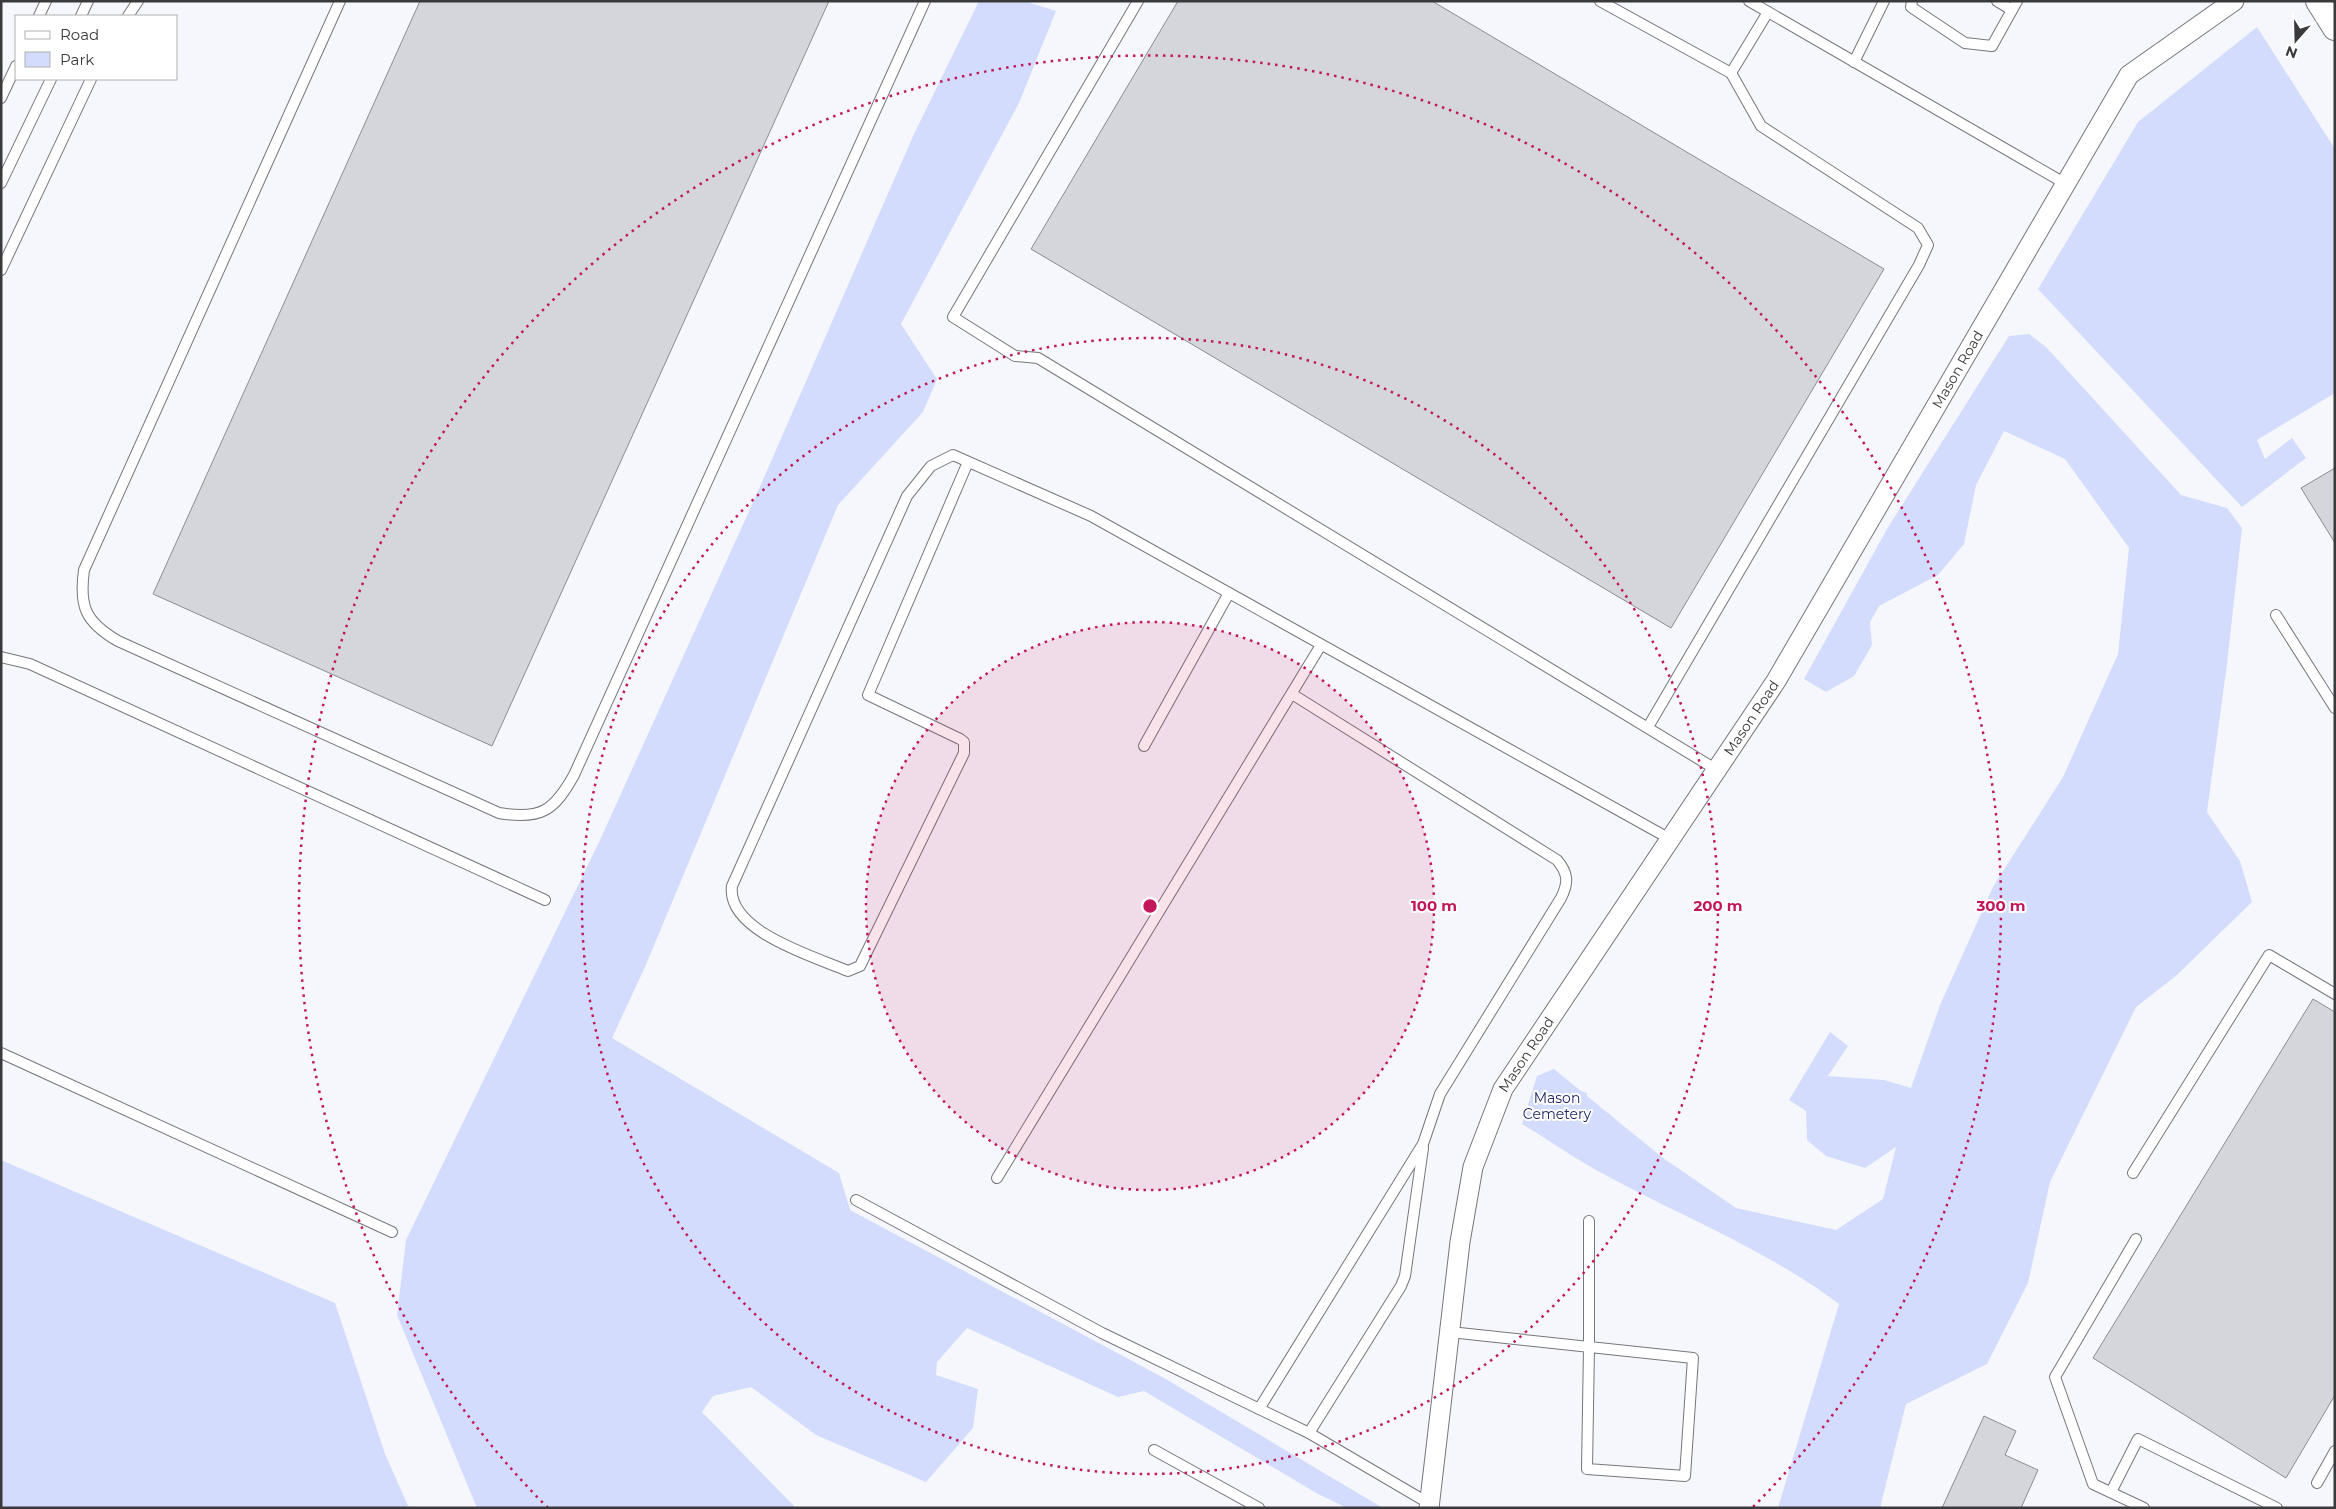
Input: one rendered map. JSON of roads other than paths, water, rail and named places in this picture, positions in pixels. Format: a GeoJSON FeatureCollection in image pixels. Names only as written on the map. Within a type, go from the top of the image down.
{"type":"FeatureCollection","features":[{"type":"Feature","properties":{"kind":"street","name":"Mason Road"},"geometry":{"type":"LineString","coordinates":[[1430,1506],[1460,1242],[1473,1167],[1503,1089],[1776,681],[2129,75],[2234,1]]}},
{"type":"Feature","properties":{"kind":"street"},"geometry":{"type":"LineString","coordinates":[[2318,1],[2335,28]]}},
{"type":"Feature","properties":{"kind":"lane"},"geometry":{"type":"LineString","coordinates":[[39,15],[46,1]]}},
{"type":"Feature","properties":{"kind":"lane"},"geometry":{"type":"LineString","coordinates":[[81,15],[88,1]]}},
{"type":"Feature","properties":{"kind":"lane"},"geometry":{"type":"LineString","coordinates":[[129,15],[138,1]]}},
{"type":"Feature","properties":{"kind":"lane"},"geometry":{"type":"LineString","coordinates":[[340,1],[84,570],[81,591],[87,613],[98,630],[500,813],[521,817],[543,812],[562,797],[574,775],[925,1]]}},
{"type":"Feature","properties":{"kind":"lane"},"geometry":{"type":"LineString","coordinates":[[1138,1],[952,317],[1015,356],[1038,358],[1717,770]]}},
{"type":"Feature","properties":{"kind":"lane"},"geometry":{"type":"LineString","coordinates":[[1600,1],[1731,73],[1761,126],[1918,228],[1928,245],[1919,265],[1648,727]]}},
{"type":"Feature","properties":{"kind":"lane"},"geometry":{"type":"LineString","coordinates":[[1749,1],[2066,184]]}},
{"type":"Feature","properties":{"kind":"lane"},"geometry":{"type":"LineString","coordinates":[[1854,62],[1884,1]]}},
{"type":"Feature","properties":{"kind":"lane"},"geometry":{"type":"LineString","coordinates":[[1912,1],[1912,7],[1965,43],[1992,46],[2015,5],[1997,1]]}},
{"type":"Feature","properties":{"kind":"lane"},"geometry":{"type":"LineString","coordinates":[[1731,73],[1768,12]]}},
{"type":"Feature","properties":{"kind":"lane"},"geometry":{"type":"LineString","coordinates":[[1,98],[15,68]]}},
{"type":"Feature","properties":{"kind":"lane"},"geometry":{"type":"LineString","coordinates":[[1,183],[51,80]]}},
{"type":"Feature","properties":{"kind":"lane"},"geometry":{"type":"LineString","coordinates":[[1,270],[91,80]]}},
{"type":"Feature","properties":{"kind":"lane"},"geometry":{"type":"LineString","coordinates":[[968,462],[868,695],[964,742],[964,753],[860,966],[848,971],[765,935],[751,926],[733,902],[731,895],[732,886],[907,496],[931,466],[953,456],[968,462],[1091,516],[1670,839]]}},
{"type":"Feature","properties":{"kind":"lane"},"geometry":{"type":"LineString","coordinates":[[1144,746],[1229,593]]}},
{"type":"Feature","properties":{"kind":"lane"},"geometry":{"type":"LineString","coordinates":[[2276,615],[2335,708]]}},
{"type":"Feature","properties":{"kind":"lane"},"geometry":{"type":"LineString","coordinates":[[997,1178],[1322,645]]}},
{"type":"Feature","properties":{"kind":"lane"},"geometry":{"type":"LineString","coordinates":[[1,657],[30,664],[545,900]]}},
{"type":"Feature","properties":{"kind":"lane"},"geometry":{"type":"LineString","coordinates":[[1292,694],[1557,860],[1564,868],[1567,878],[1566,888],[1561,898],[1440,1094],[1423,1144],[1405,1276],[1401,1286],[1309,1433]]}},
{"type":"Feature","properties":{"kind":"lane"},"geometry":{"type":"LineString","coordinates":[[2133,1174],[2269,955],[2335,994]]}},
{"type":"Feature","properties":{"kind":"lane"},"geometry":{"type":"LineString","coordinates":[[1,1053],[392,1232]]}},
{"type":"Feature","properties":{"kind":"lane"},"geometry":{"type":"LineString","coordinates":[[1259,1409],[1423,1144]]}},
{"type":"Feature","properties":{"kind":"lane"},"geometry":{"type":"LineString","coordinates":[[856,1200],[1102,1333],[1309,1433],[1430,1506]]}},
{"type":"Feature","properties":{"kind":"lane"},"geometry":{"type":"LineString","coordinates":[[1450,1332],[1589,1347],[1693,1358],[1685,1476],[1587,1469],[1589,1347],[1589,1221]]}},
{"type":"Feature","properties":{"kind":"lane"},"geometry":{"type":"LineString","coordinates":[[2136,1239],[2055,1377],[2093,1484],[2144,1508]]}},
{"type":"Feature","properties":{"kind":"lane"},"geometry":{"type":"LineString","coordinates":[[2111,1492],[2138,1439],[2277,1508]]}},
{"type":"Feature","properties":{"kind":"lane"},"geometry":{"type":"LineString","coordinates":[[1154,1450],[1260,1508]]}},
{"type":"Feature","properties":{"kind":"lane"},"geometry":{"type":"LineString","coordinates":[[2317,1483],[2335,1450]]}},
{"type":"Feature","properties":{"kind":"park label","name":"Mason Cemetery"},"geometry":{"type":"Point","coordinates":[1557,1106]}}]}
